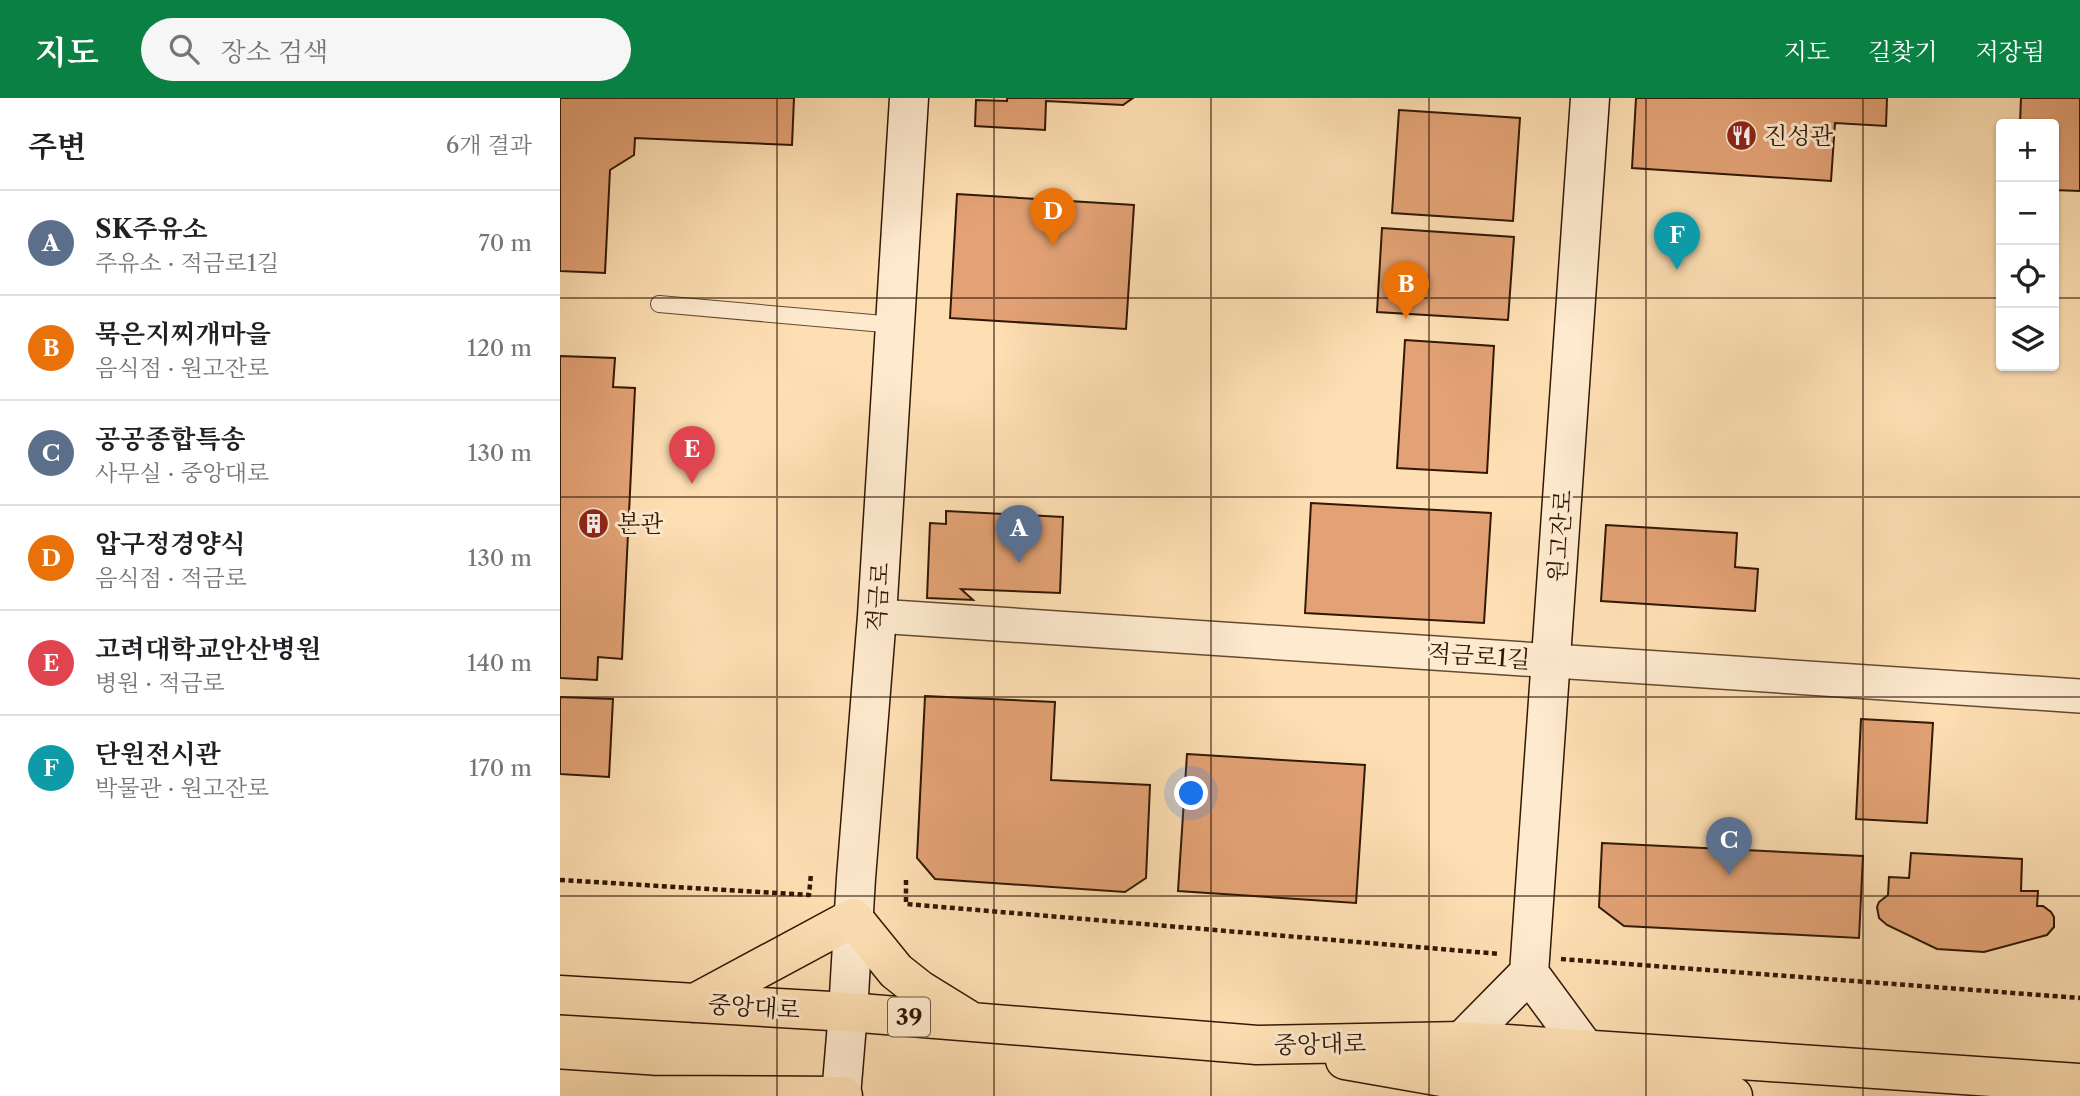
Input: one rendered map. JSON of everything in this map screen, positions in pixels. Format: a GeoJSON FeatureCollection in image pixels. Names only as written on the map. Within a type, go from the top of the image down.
{"type":"FeatureCollection","features":[{"type":"Feature","properties":{"kind":"main road"},"geometry":{"type":"LineString","coordinates":[[695,1003],[853,918],[896,971],[920,990],[971,1022]]}},
{"type":"Feature","properties":{"kind":"main road","name":"중앙대로"},"geometry":{"type":"LineString","coordinates":[[560,995],[848,1012],[1257,1045],[1462,1041],[2080,1083]]}},
{"type":"Feature","properties":{"kind":"main road","name":"39"},"geometry":{"type":"LineString","coordinates":[[1257,1045],[1442,1077],[1733,1096]]}},
{"type":"Feature","properties":{"kind":"main road"},"geometry":{"type":"LineString","coordinates":[[560,1089],[652,1095],[842,1096]]}},
{"type":"Feature","properties":{"kind":"street","name":"적금로"},"geometry":{"type":"LineString","coordinates":[[842,1096],[877,616],[909,98]]}},
{"type":"Feature","properties":{"kind":"street","name":"원고잔로"},"geometry":{"type":"LineString","coordinates":[[1530,965],[1590,98]]}},
{"type":"Feature","properties":{"kind":"street","name":"적금로1길"},"geometry":{"type":"LineString","coordinates":[[877,616],[2080,696]]}},
{"type":"Feature","properties":{"kind":"street"},"geometry":{"type":"LineString","coordinates":[[1462,1041],[1530,965],[1585,1049]]}},
{"type":"Feature","properties":{"kind":"lane"},"geometry":{"type":"LineString","coordinates":[[659,304],[895,325]]}},
{"type":"Feature","properties":{"kind":"path"},"geometry":{"type":"LineString","coordinates":[[560,880],[809,895],[811,874]]}},
{"type":"Feature","properties":{"kind":"path"},"geometry":{"type":"LineString","coordinates":[[906,880],[906,904],[1530,965],[2080,998]]}},
{"type":"Feature","properties":{"kind":"building"},"geometry":{"type":"Polygon","coordinates":[[[560,98],[794,98],[792,145],[635,138],[634,155],[610,170],[605,273],[560,271],[560,98]]]}},
{"type":"Feature","properties":{"kind":"building"},"geometry":{"type":"Polygon","coordinates":[[[1007,98],[1133,98],[1123,105],[1046,101],[1045,130],[975,126],[976,100],[1007,101],[1007,98]]]}},
{"type":"Feature","properties":{"kind":"building"},"geometry":{"type":"Polygon","coordinates":[[[1636,98],[1887,98],[1886,126],[1835,123],[1831,181],[1632,168],[1636,98]]]}},
{"type":"Feature","properties":{"kind":"building"},"geometry":{"type":"Polygon","coordinates":[[[2021,98],[2080,98],[2080,191],[2059,190],[2059,119],[2020,119],[2021,98]]]}},
{"type":"Feature","properties":{"kind":"building"},"geometry":{"type":"Polygon","coordinates":[[[1399,110],[1520,118],[1513,221],[1392,213],[1399,110]]]}},
{"type":"Feature","properties":{"kind":"building"},"geometry":{"type":"Polygon","coordinates":[[[957,194],[1134,205],[1126,329],[950,318],[957,194]]]}},
{"type":"Feature","properties":{"kind":"building"},"geometry":{"type":"Polygon","coordinates":[[[1382,228],[1514,237],[1508,320],[1377,312],[1382,228]]]}},
{"type":"Feature","properties":{"kind":"building"},"geometry":{"type":"Polygon","coordinates":[[[1405,340],[1494,346],[1487,473],[1397,468],[1405,340]]]}},
{"type":"Feature","properties":{"kind":"building","name":"본관"},"geometry":{"type":"Polygon","coordinates":[[[560,356],[615,358],[613,387],[635,388],[622,659],[598,657],[597,680],[560,678],[560,356]]]}},
{"type":"Feature","properties":{"kind":"building"},"geometry":{"type":"Polygon","coordinates":[[[1311,503],[1491,513],[1484,623],[1305,613],[1311,503]]]}},
{"type":"Feature","properties":{"kind":"building"},"geometry":{"type":"Polygon","coordinates":[[[946,511],[1063,517],[1060,593],[961,589],[973,600],[927,598],[930,523],[946,524],[946,511]]]}},
{"type":"Feature","properties":{"kind":"building"},"geometry":{"type":"Polygon","coordinates":[[[1606,525],[1737,533],[1735,567],[1758,569],[1755,611],[1601,601],[1606,525]]]}},
{"type":"Feature","properties":{"kind":"building"},"geometry":{"type":"Polygon","coordinates":[[[925,696],[1055,702],[1051,780],[1150,785],[1146,878],[1125,892],[935,879],[917,858],[925,696]]]}},
{"type":"Feature","properties":{"kind":"building"},"geometry":{"type":"Polygon","coordinates":[[[560,697],[613,699],[609,777],[560,774],[560,697]]]}},
{"type":"Feature","properties":{"kind":"building"},"geometry":{"type":"Polygon","coordinates":[[[1861,719],[1933,723],[1927,823],[1856,819],[1861,719]]]}},
{"type":"Feature","properties":{"kind":"building"},"geometry":{"type":"Polygon","coordinates":[[[1187,754],[1365,765],[1356,903],[1178,891],[1187,754]]]}},
{"type":"Feature","properties":{"kind":"building"},"geometry":{"type":"Polygon","coordinates":[[[1602,843],[1863,856],[1859,938],[1624,926],[1599,907],[1602,843]]]}},
{"type":"Feature","properties":{"kind":"building"},"geometry":{"type":"Polygon","coordinates":[[[1911,853],[2022,859],[2021,891],[2038,891],[2037,906],[2043,906],[2051,912],[2054,927],[2047,935],[1984,952],[1937,949],[1887,925],[1879,918],[1877,907],[1888,895],[1889,877],[1909,878],[1911,853]]]}},
{"type":"Feature","properties":{"kind":"place","name":"진성관"},"geometry":{"type":"Point","coordinates":[1741,135]}},
{"type":"Feature","properties":{"kind":"place","name":"압구정경양식"},"geometry":{"type":"Point","coordinates":[1053,246]}},
{"type":"Feature","properties":{"kind":"place","name":"단원전시관"},"geometry":{"type":"Point","coordinates":[1677,270]}},
{"type":"Feature","properties":{"kind":"place","name":"묵은지찌개마을"},"geometry":{"type":"Point","coordinates":[1406,319]}},
{"type":"Feature","properties":{"kind":"place","name":"고려대학교안산병원"},"geometry":{"type":"Point","coordinates":[692,484]}},
{"type":"Feature","properties":{"kind":"place","name":"본관"},"geometry":{"type":"Point","coordinates":[594,523]}},
{"type":"Feature","properties":{"kind":"place","name":"SK주유소"},"geometry":{"type":"Point","coordinates":[1019,563]}},
{"type":"Feature","properties":{"kind":"place","name":"공공종합특송"},"geometry":{"type":"Point","coordinates":[1729,875]}}]}
